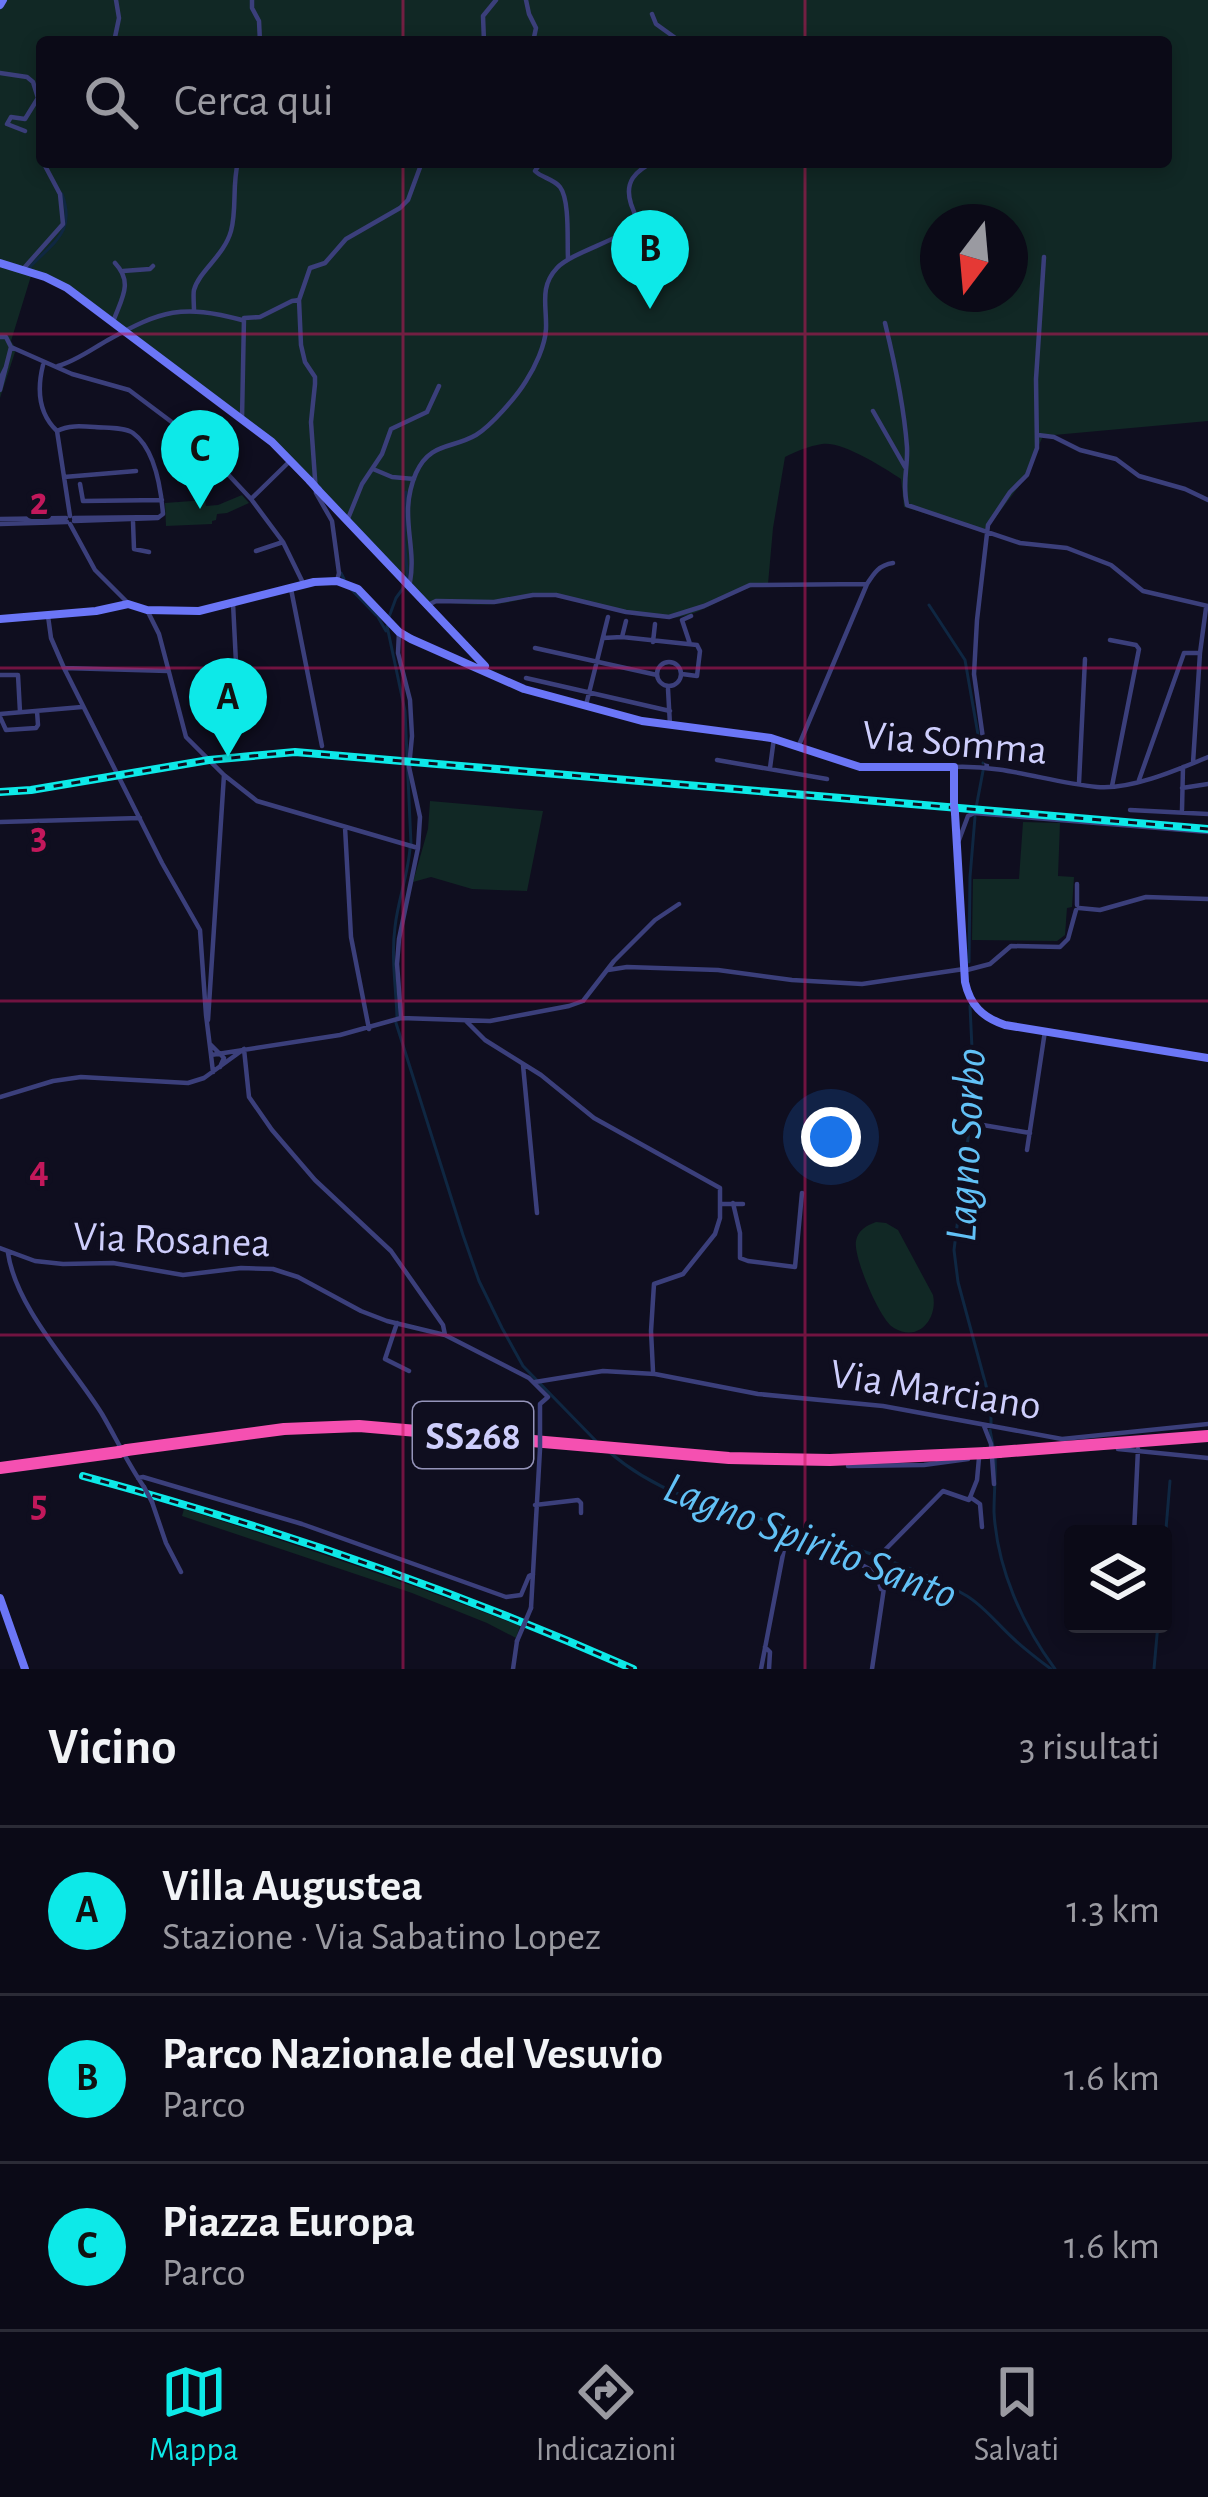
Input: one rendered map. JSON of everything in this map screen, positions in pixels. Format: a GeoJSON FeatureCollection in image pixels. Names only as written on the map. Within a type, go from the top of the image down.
{"type":"FeatureCollection","features":[{"type":"Feature","properties":{"kind":"highway","name":"SS268"},"geometry":{"type":"LineString","coordinates":[[0,1468],[284,1429],[358,1426],[743,1459],[989,1458],[1208,1436]]}},
{"type":"Feature","properties":{"kind":"main road"},"geometry":{"type":"LineString","coordinates":[[0,262],[56,282],[272,442],[482,667]]}},
{"type":"Feature","properties":{"kind":"main road"},"geometry":{"type":"LineString","coordinates":[[0,620],[128,604],[147,610],[199,610],[337,581]]}},
{"type":"Feature","properties":{"kind":"main road","name":"Via Somma"},"geometry":{"type":"LineString","coordinates":[[337,581],[358,589],[399,632],[506,681],[586,706],[670,725],[774,738],[860,766],[954,767]]}},
{"type":"Feature","properties":{"kind":"main road"},"geometry":{"type":"LineString","coordinates":[[954,767],[964,968],[971,1001],[986,1017],[1005,1024],[1208,1058]]}},
{"type":"Feature","properties":{"kind":"main road"},"geometry":{"type":"LineString","coordinates":[[0,1598],[25,1669]]}},
{"type":"Feature","properties":{"kind":"street"},"geometry":{"type":"LineString","coordinates":[[115,36],[116,0]]}},
{"type":"Feature","properties":{"kind":"street"},"geometry":{"type":"LineString","coordinates":[[252,0],[260,36]]}},
{"type":"Feature","properties":{"kind":"street"},"geometry":{"type":"LineString","coordinates":[[484,36],[483,16],[496,0]]}},
{"type":"Feature","properties":{"kind":"street"},"geometry":{"type":"LineString","coordinates":[[526,0],[536,28],[534,36]]}},
{"type":"Feature","properties":{"kind":"street"},"geometry":{"type":"LineString","coordinates":[[652,14],[656,24],[673,36]]}},
{"type":"Feature","properties":{"kind":"street"},"geometry":{"type":"LineString","coordinates":[[0,73],[27,77],[36,89]]}},
{"type":"Feature","properties":{"kind":"street"},"geometry":{"type":"LineString","coordinates":[[25,131],[7,124],[10,116],[26,118],[36,101]]}},
{"type":"Feature","properties":{"kind":"street"},"geometry":{"type":"LineString","coordinates":[[27,271],[63,224],[60,194],[47,168]]}},
{"type":"Feature","properties":{"kind":"street"},"geometry":{"type":"LineString","coordinates":[[194,310],[196,284],[221,255],[230,236],[237,168]]}},
{"type":"Feature","properties":{"kind":"street"},"geometry":{"type":"LineString","coordinates":[[337,581],[332,521],[316,493],[311,437],[315,377],[305,362],[299,300],[310,268],[325,263],[346,238],[400,208],[420,168]]}},
{"type":"Feature","properties":{"kind":"street"},"geometry":{"type":"LineString","coordinates":[[537,168],[538,176],[559,185],[565,197],[568,258]]}},
{"type":"Feature","properties":{"kind":"street"},"geometry":{"type":"LineString","coordinates":[[409,588],[407,520],[414,479],[437,448],[479,433],[526,382],[545,336],[547,283],[568,258],[632,228],[635,219],[628,188],[634,174],[644,168]]}},
{"type":"Feature","properties":{"kind":"street"},"geometry":{"type":"LineString","coordinates":[[987,767],[974,674],[976,620],[987,530],[993,514],[1027,475],[1037,448],[1044,257]]}},
{"type":"Feature","properties":{"kind":"street"},"geometry":{"type":"LineString","coordinates":[[112,322],[127,286],[115,263]]}},
{"type":"Feature","properties":{"kind":"street"},"geometry":{"type":"LineString","coordinates":[[123,271],[153,266]]}},
{"type":"Feature","properties":{"kind":"street"},"geometry":{"type":"LineString","coordinates":[[58,366],[170,311],[194,310],[243,321],[299,300]]}},
{"type":"Feature","properties":{"kind":"street"},"geometry":{"type":"LineString","coordinates":[[242,418],[243,321]]}},
{"type":"Feature","properties":{"kind":"street"},"geometry":{"type":"LineString","coordinates":[[885,323],[904,425],[908,505],[1020,543],[1067,548],[1112,566],[1143,592],[1208,606],[1193,763]]}},
{"type":"Feature","properties":{"kind":"street"},"geometry":{"type":"LineString","coordinates":[[0,337],[43,363],[138,395],[211,453],[283,542],[304,585]]}},
{"type":"Feature","properties":{"kind":"street"},"geometry":{"type":"LineString","coordinates":[[0,390],[11,347]]}},
{"type":"Feature","properties":{"kind":"street"},"geometry":{"type":"LineString","coordinates":[[43,363],[39,399],[57,431],[70,520],[95,570],[128,604]]}},
{"type":"Feature","properties":{"kind":"street"},"geometry":{"type":"LineString","coordinates":[[0,379],[6,367]]}},
{"type":"Feature","properties":{"kind":"street"},"geometry":{"type":"LineString","coordinates":[[347,521],[391,429],[427,412],[439,386]]}},
{"type":"Feature","properties":{"kind":"street"},"geometry":{"type":"LineString","coordinates":[[873,411],[905,467]]}},
{"type":"Feature","properties":{"kind":"street"},"geometry":{"type":"LineString","coordinates":[[57,431],[79,426],[135,434],[148,452],[162,500],[159,517],[70,520]]}},
{"type":"Feature","properties":{"kind":"street"},"geometry":{"type":"LineString","coordinates":[[1038,435],[1116,459],[1138,476],[1208,500]]}},
{"type":"Feature","properties":{"kind":"street"},"geometry":{"type":"LineString","coordinates":[[251,499],[291,460]]}},
{"type":"Feature","properties":{"kind":"street"},"geometry":{"type":"LineString","coordinates":[[373,469],[414,479]]}},
{"type":"Feature","properties":{"kind":"street"},"geometry":{"type":"LineString","coordinates":[[63,477],[136,471]]}},
{"type":"Feature","properties":{"kind":"street"},"geometry":{"type":"LineString","coordinates":[[80,484],[83,501],[162,500]]}},
{"type":"Feature","properties":{"kind":"street"},"geometry":{"type":"LineString","coordinates":[[0,522],[159,517]]}},
{"type":"Feature","properties":{"kind":"street"},"geometry":{"type":"LineString","coordinates":[[133,520],[134,549],[149,552]]}},
{"type":"Feature","properties":{"kind":"street"},"geometry":{"type":"LineString","coordinates":[[256,550],[283,542]]}},
{"type":"Feature","properties":{"kind":"street"},"geometry":{"type":"LineString","coordinates":[[798,746],[867,584],[874,572],[892,563]]}},
{"type":"Feature","properties":{"kind":"street"},"geometry":{"type":"LineString","coordinates":[[426,606],[436,601],[506,602],[540,595],[669,617],[756,584],[867,584]]}},
{"type":"Feature","properties":{"kind":"street"},"geometry":{"type":"LineString","coordinates":[[292,589],[322,746]]}},
{"type":"Feature","properties":{"kind":"street"},"geometry":{"type":"LineString","coordinates":[[233,603],[238,703]]}},
{"type":"Feature","properties":{"kind":"street"},"geometry":{"type":"LineString","coordinates":[[147,610],[159,634],[186,737],[224,775],[257,802],[418,848]]}},
{"type":"Feature","properties":{"kind":"street"},"geometry":{"type":"LineString","coordinates":[[48,616],[51,638],[82,707],[200,930],[209,1044],[224,1058],[217,1069]]}},
{"type":"Feature","properties":{"kind":"street"},"geometry":{"type":"LineString","coordinates":[[690,644],[682,620],[691,616]]}},
{"type":"Feature","properties":{"kind":"street"},"geometry":{"type":"LineString","coordinates":[[586,706],[608,617]]}},
{"type":"Feature","properties":{"kind":"street"},"geometry":{"type":"LineString","coordinates":[[622,637],[626,621]]}},
{"type":"Feature","properties":{"kind":"street"},"geometry":{"type":"LineString","coordinates":[[653,642],[655,624]]}},
{"type":"Feature","properties":{"kind":"street"},"geometry":{"type":"LineString","coordinates":[[399,632],[398,653],[410,700],[409,767],[420,817],[398,939],[401,1018]]}},
{"type":"Feature","properties":{"kind":"street"},"geometry":{"type":"LineString","coordinates":[[603,638],[697,645],[697,676],[682,674]]}},
{"type":"Feature","properties":{"kind":"street"},"geometry":{"type":"LineString","coordinates":[[1110,640],[1139,649],[1112,786]]}},
{"type":"Feature","properties":{"kind":"street"},"geometry":{"type":"LineString","coordinates":[[668,644],[670,662]]}},
{"type":"Feature","properties":{"kind":"street"},"geometry":{"type":"LineString","coordinates":[[535,648],[657,675]]}},
{"type":"Feature","properties":{"kind":"street"},"geometry":{"type":"LineString","coordinates":[[1138,781],[1184,653],[1200,653]]}},
{"type":"Feature","properties":{"kind":"street"},"geometry":{"type":"LineString","coordinates":[[1079,783],[1085,658]]}},
{"type":"Feature","properties":{"kind":"street"},"geometry":{"type":"LineString","coordinates":[[668,687],[679,682],[682,674],[670,662]]}},
{"type":"Feature","properties":{"kind":"street"},"geometry":{"type":"LineString","coordinates":[[668,687],[657,675],[670,662]]}},
{"type":"Feature","properties":{"kind":"street"},"geometry":{"type":"LineString","coordinates":[[1199,667],[1208,667]]}},
{"type":"Feature","properties":{"kind":"street"},"geometry":{"type":"LineString","coordinates":[[64,668],[169,671]]}},
{"type":"Feature","properties":{"kind":"street"},"geometry":{"type":"LineString","coordinates":[[0,675],[18,675],[20,712]]}},
{"type":"Feature","properties":{"kind":"street"},"geometry":{"type":"LineString","coordinates":[[526,678],[670,711]]}},
{"type":"Feature","properties":{"kind":"street"},"geometry":{"type":"LineString","coordinates":[[668,687],[670,725]]}},
{"type":"Feature","properties":{"kind":"street"},"geometry":{"type":"LineString","coordinates":[[37,712],[38,727],[3,731],[0,715],[82,707]]}},
{"type":"Feature","properties":{"kind":"street"},"geometry":{"type":"LineString","coordinates":[[770,769],[774,738]]}},
{"type":"Feature","properties":{"kind":"street","name":"Via Somma"},"geometry":{"type":"LineString","coordinates":[[954,767],[987,767],[1100,787],[1138,781],[1208,757]]}},
{"type":"Feature","properties":{"kind":"street"},"geometry":{"type":"LineString","coordinates":[[717,760],[827,778]]}},
{"type":"Feature","properties":{"kind":"street"},"geometry":{"type":"LineString","coordinates":[[1182,812],[1183,767]]}},
{"type":"Feature","properties":{"kind":"street"},"geometry":{"type":"LineString","coordinates":[[208,1020],[224,775]]}},
{"type":"Feature","properties":{"kind":"street"},"geometry":{"type":"LineString","coordinates":[[1182,788],[1208,784]]}},
{"type":"Feature","properties":{"kind":"street"},"geometry":{"type":"LineString","coordinates":[[1130,809],[1208,814]]}},
{"type":"Feature","properties":{"kind":"street"},"geometry":{"type":"LineString","coordinates":[[956,844],[968,816],[974,813],[1208,832]]}},
{"type":"Feature","properties":{"kind":"street"},"geometry":{"type":"LineString","coordinates":[[0,822],[140,818]]}},
{"type":"Feature","properties":{"kind":"street"},"geometry":{"type":"LineString","coordinates":[[345,827],[351,937],[369,1029]]}},
{"type":"Feature","properties":{"kind":"street"},"geometry":{"type":"LineString","coordinates":[[608,970],[718,970],[862,984],[976,967],[991,964],[1011,946],[1060,947],[1068,939],[1077,908],[1077,884]]}},
{"type":"Feature","properties":{"kind":"street"},"geometry":{"type":"LineString","coordinates":[[1077,908],[1100,910],[1147,897],[1208,899]]}},
{"type":"Feature","properties":{"kind":"street"},"geometry":{"type":"LineString","coordinates":[[216,1054],[369,1029],[401,1018],[510,1020],[576,1004],[655,920],[679,904]]}},
{"type":"Feature","properties":{"kind":"street"},"geometry":{"type":"LineString","coordinates":[[466,1021],[485,1040],[542,1075],[594,1118],[720,1188],[719,1226],[678,1278],[654,1284],[651,1361],[656,1374]]}},
{"type":"Feature","properties":{"kind":"street"},"geometry":{"type":"LineString","coordinates":[[1027,1150],[1045,1030]]}},
{"type":"Feature","properties":{"kind":"street"},"geometry":{"type":"LineString","coordinates":[[0,1097],[68,1078],[188,1083],[244,1049]]}},
{"type":"Feature","properties":{"kind":"street"},"geometry":{"type":"LineString","coordinates":[[244,1049],[249,1097],[272,1130],[315,1180],[391,1251],[443,1325],[445,1335]]}},
{"type":"Feature","properties":{"kind":"street"},"geometry":{"type":"LineString","coordinates":[[216,1054],[217,1069]]}},
{"type":"Feature","properties":{"kind":"street"},"geometry":{"type":"LineString","coordinates":[[524,1065],[537,1213]]}},
{"type":"Feature","properties":{"kind":"street"},"geometry":{"type":"LineString","coordinates":[[977,1124],[1030,1132]]}},
{"type":"Feature","properties":{"kind":"street"},"geometry":{"type":"LineString","coordinates":[[733,1203],[740,1258],[795,1268],[802,1193]]}},
{"type":"Feature","properties":{"kind":"street"},"geometry":{"type":"LineString","coordinates":[[720,1204],[743,1204]]}},
{"type":"Feature","properties":{"kind":"street","name":"Via Rosanea"},"geometry":{"type":"LineString","coordinates":[[0,1248],[35,1261],[113,1264],[183,1275],[265,1267],[298,1277],[350,1307],[445,1335],[535,1382]]}},
{"type":"Feature","properties":{"kind":"street"},"geometry":{"type":"LineString","coordinates":[[8,1252],[14,1280],[100,1411],[152,1502],[181,1572]]}},
{"type":"Feature","properties":{"kind":"street"},"geometry":{"type":"LineString","coordinates":[[397,1324],[385,1360],[409,1371]]}},
{"type":"Feature","properties":{"kind":"street","name":"Via Marciano"},"geometry":{"type":"LineString","coordinates":[[535,1382],[603,1371],[656,1374],[735,1391],[883,1406],[1073,1439],[1208,1424]]}},
{"type":"Feature","properties":{"kind":"street"},"geometry":{"type":"LineString","coordinates":[[513,1669],[531,1608],[540,1404],[548,1397],[535,1382]]}},
{"type":"Feature","properties":{"kind":"street"},"geometry":{"type":"LineString","coordinates":[[984,1426],[991,1444],[994,1484]]}},
{"type":"Feature","properties":{"kind":"street"},"geometry":{"type":"LineString","coordinates":[[1134,1525],[1138,1449]]}},
{"type":"Feature","properties":{"kind":"street"},"geometry":{"type":"LineString","coordinates":[[848,1466],[1138,1449],[1208,1458]]}},
{"type":"Feature","properties":{"kind":"street"},"geometry":{"type":"LineString","coordinates":[[872,1669],[884,1581],[881,1554],[944,1491],[966,1500],[970,1497],[989,1458]]}},
{"type":"Feature","properties":{"kind":"street"},"geometry":{"type":"LineString","coordinates":[[136,1475],[290,1520],[506,1597],[520,1595],[532,1574]]}},
{"type":"Feature","properties":{"kind":"street"},"geometry":{"type":"LineString","coordinates":[[970,1497],[980,1504],[982,1527]]}},
{"type":"Feature","properties":{"kind":"street"},"geometry":{"type":"LineString","coordinates":[[535,1505],[578,1500],[581,1513]]}},
{"type":"Feature","properties":{"kind":"street"},"geometry":{"type":"LineString","coordinates":[[765,1669],[784,1549],[790,1541],[866,1567],[875,1573],[882,1594]]}},
{"type":"Feature","properties":{"kind":"green space"},"geometry":{"type":"Polygon","coordinates":[[[0,0],[1208,0],[1208,421],[1043,436],[1023,481],[985,531],[904,507],[901,479],[852,451],[822,444],[785,457],[768,584],[671,618],[544,596],[494,604],[419,601],[269,440],[56,284],[31,276],[11,341],[16,349],[0,398],[0,0]]]}},
{"type":"Feature","properties":{"kind":"green space"},"geometry":{"type":"Polygon","coordinates":[[[242,495],[249,503],[217,514],[212,524],[166,526],[165,503],[205,500],[206,506],[218,505],[242,495]]]}},
{"type":"Feature","properties":{"kind":"green space"},"geometry":{"type":"Polygon","coordinates":[[[430,801],[543,811],[527,891],[472,889],[431,877],[413,882],[428,829],[430,801]]]}},
{"type":"Feature","properties":{"kind":"green space"},"geometry":{"type":"Polygon","coordinates":[[[1023,822],[1060,823],[1058,876],[1074,877],[1065,935],[1057,941],[972,940],[973,879],[1019,879],[1023,822]]]}},
{"type":"Feature","properties":{"kind":"green space"},"geometry":{"type":"Polygon","coordinates":[[[876,1222],[898,1230],[933,1295],[933,1312],[919,1330],[903,1332],[888,1323],[863,1273],[856,1241],[863,1229],[876,1222]]]}},
{"type":"Feature","properties":{"kind":"green space"},"geometry":{"type":"Polygon","coordinates":[[[184,1509],[520,1626],[516,1638],[412,1593],[182,1516],[184,1509]]]}},
{"type":"Feature","properties":{"kind":"waterway"},"geometry":{"type":"LineString","coordinates":[[29,268],[64,228],[62,194]]}},
{"type":"Feature","properties":{"kind":"waterway"},"geometry":{"type":"LineString","coordinates":[[406,492],[408,580]]}},
{"type":"Feature","properties":{"kind":"waterway"},"geometry":{"type":"LineString","coordinates":[[341,573],[344,579]]}},
{"type":"Feature","properties":{"kind":"waterway"},"geometry":{"type":"LineString","coordinates":[[349,587],[376,615]]}},
{"type":"Feature","properties":{"kind":"waterway"},"geometry":{"type":"LineString","coordinates":[[389,617],[404,587]]}},
{"type":"Feature","properties":{"kind":"waterway","name":"Lagno Sorbo"},"geometry":{"type":"LineString","coordinates":[[929,605],[965,660],[983,763]]}},
{"type":"Feature","properties":{"kind":"waterway"},"geometry":{"type":"LineString","coordinates":[[378,617],[386,631]]}},
{"type":"Feature","properties":{"kind":"waterway","name":"Lagno Spirito Santo"},"geometry":{"type":"LineString","coordinates":[[387,626],[405,711],[411,844]]}},
{"type":"Feature","properties":{"kind":"waterway","name":"Lagno Sorbo"},"geometry":{"type":"LineString","coordinates":[[976,808],[983,771]]}},
{"type":"Feature","properties":{"kind":"waterway","name":"Lagno Sorbo"},"geometry":{"type":"LineString","coordinates":[[969,962],[975,817]]}},
{"type":"Feature","properties":{"kind":"waterway","name":"Lagno Spirito Santo"},"geometry":{"type":"LineString","coordinates":[[397,1017],[394,938],[410,848]]}},
{"type":"Feature","properties":{"kind":"waterway","name":"Lagno Sorbo"},"geometry":{"type":"LineString","coordinates":[[970,1006],[974,1091],[954,1250],[991,1404],[991,1424]]}},
{"type":"Feature","properties":{"kind":"waterway","name":"Lagno Spirito Santo"},"geometry":{"type":"LineString","coordinates":[[396,1023],[479,1281],[523,1366],[596,1441]]}},
{"type":"Feature","properties":{"kind":"waterway","name":"Lagno Sorbo"},"geometry":{"type":"LineString","coordinates":[[990,1430],[993,1446]]}},
{"type":"Feature","properties":{"kind":"waterway","name":"Lagno Spirito Santo"},"geometry":{"type":"LineString","coordinates":[[608,1451],[662,1487],[690,1499],[807,1531],[952,1588],[980,1606],[1051,1669]]}},
{"type":"Feature","properties":{"kind":"waterway","name":"Lagno Sorbo"},"geometry":{"type":"LineString","coordinates":[[995,1455],[994,1512],[1006,1574],[1022,1614],[1055,1669]]}},
{"type":"Feature","properties":{"kind":"waterway"},"geometry":{"type":"LineString","coordinates":[[1166,1525],[1170,1481]]}},
{"type":"Feature","properties":{"kind":"waterway"},"geometry":{"type":"LineString","coordinates":[[1154,1669],[1157,1633]]}},
{"type":"Feature","properties":{"kind":"railway"},"geometry":{"type":"LineString","coordinates":[[0,792],[209,760],[295,752],[1208,829]]}},
{"type":"Feature","properties":{"kind":"railway"},"geometry":{"type":"LineString","coordinates":[[83,1476],[362,1562],[633,1669]]}},
{"type":"Feature","properties":{"kind":"place","name":"Parco Nazionale del Vesuvio"},"geometry":{"type":"Point","coordinates":[650,309]}},
{"type":"Feature","properties":{"kind":"place","name":"Piazza Europa"},"geometry":{"type":"Point","coordinates":[200,509]}},
{"type":"Feature","properties":{"kind":"place","name":"Villa Augustea"},"geometry":{"type":"Point","coordinates":[228,757]}}]}
